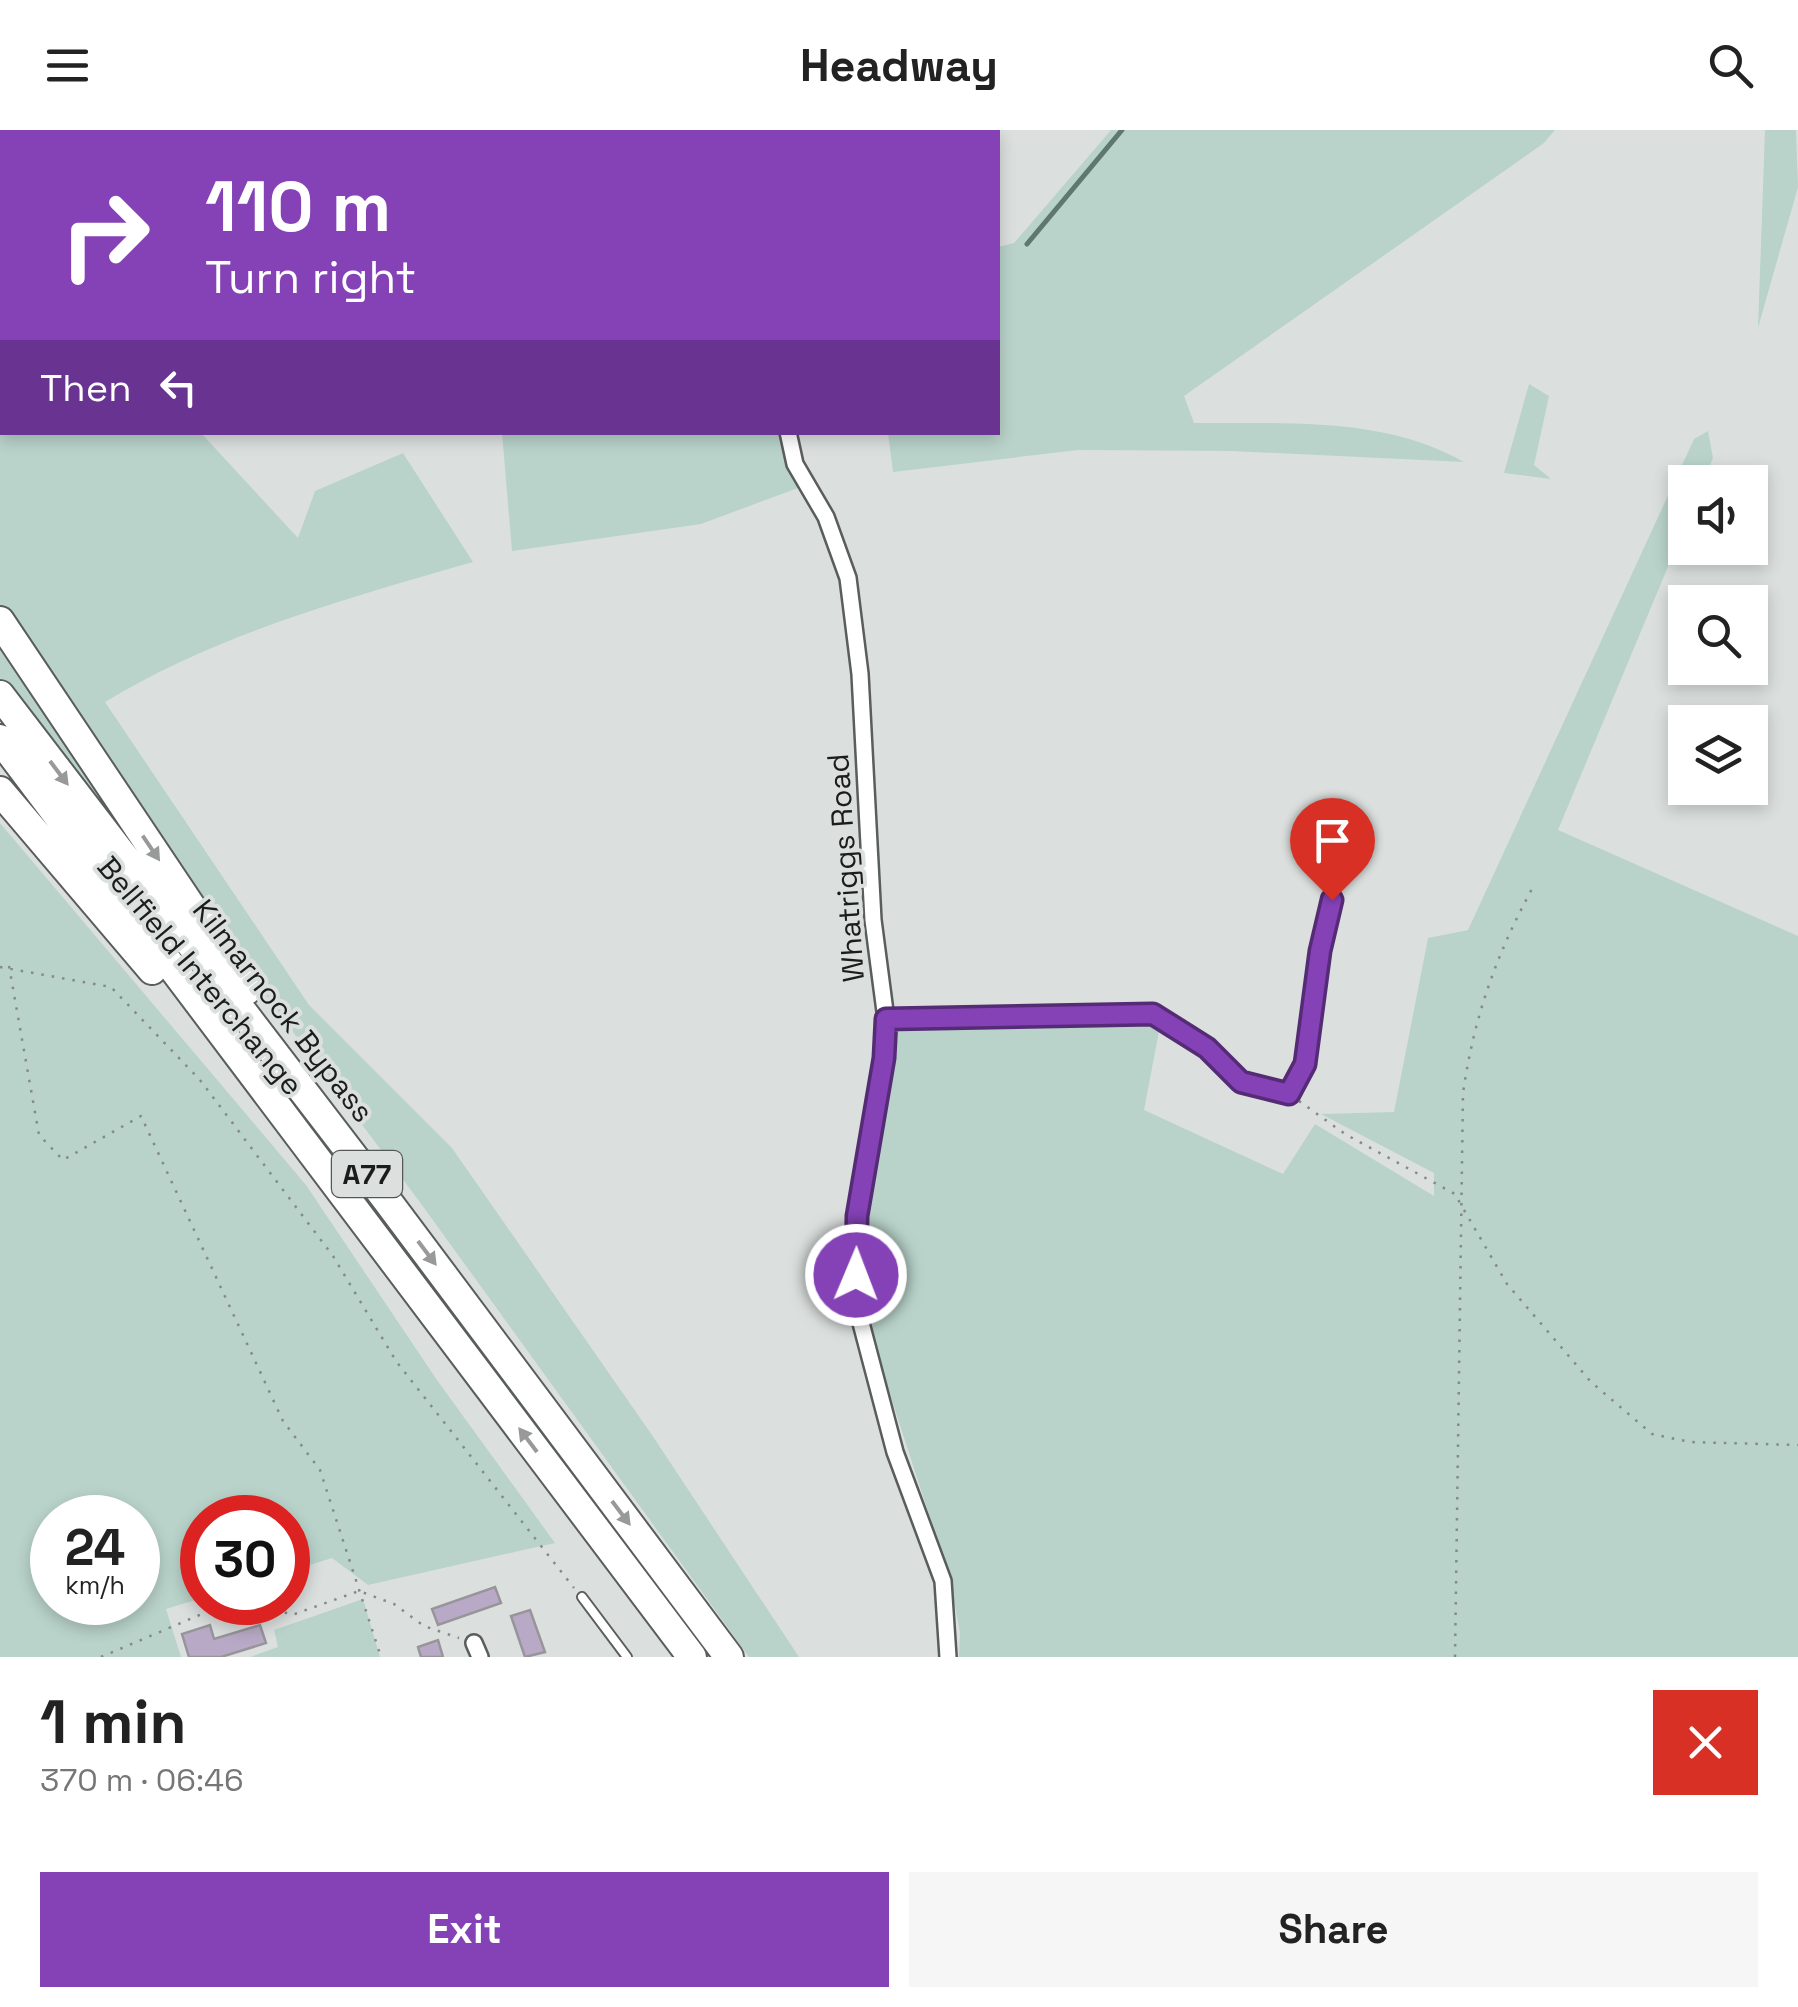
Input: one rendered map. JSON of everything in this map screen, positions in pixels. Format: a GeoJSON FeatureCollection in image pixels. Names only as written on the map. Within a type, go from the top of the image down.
{"type":"FeatureCollection","features":[{"type":"Feature","properties":{"kind":"highway","name":"A77"},"geometry":{"type":"LineString","coordinates":[[0,621],[386,1199]]}},
{"type":"Feature","properties":{"kind":"highway","name":"Kilmarnock Bypass"},"geometry":{"type":"LineString","coordinates":[[0,695],[386,1199],[729,1657]]}},
{"type":"Feature","properties":{"kind":"highway","name":"Kilmarnock Bypass"},"geometry":{"type":"LineString","coordinates":[[0,739],[692,1657]]}},
{"type":"Feature","properties":{"kind":"highway","name":"Bellfield Interchange"},"geometry":{"type":"LineString","coordinates":[[0,791],[349,1204]]}},
{"type":"Feature","properties":{"kind":"street","name":"Whatriggs Road"},"geometry":{"type":"LineString","coordinates":[[789,435],[795,464],[826,517],[848,578],[860,674],[873,920],[886,1019],[884,1058],[857,1216],[856,1304],[895,1452],[943,1581],[948,1657]]}},
{"type":"Feature","properties":{"kind":"lane"},"geometry":{"type":"LineString","coordinates":[[886,1019],[1153,1014],[1207,1048],[1241,1082],[1289,1094],[1305,1064],[1320,951],[1332,900]]}},
{"type":"Feature","properties":{"kind":"lane"},"geometry":{"type":"LineString","coordinates":[[582,1597],[627,1657]]}},
{"type":"Feature","properties":{"kind":"path"},"geometry":{"type":"LineString","coordinates":[[1455,1657],[1463,1094],[1472,1034],[1506,936],[1533,887]]}},
{"type":"Feature","properties":{"kind":"path"},"geometry":{"type":"LineString","coordinates":[[9,966],[39,1136],[63,1160],[142,1116],[283,1421],[320,1470],[381,1657]]}},
{"type":"Feature","properties":{"kind":"path"},"geometry":{"type":"LineString","coordinates":[[0,967],[111,987],[200,1080],[333,1256],[396,1361],[582,1597]]}},
{"type":"Feature","properties":{"kind":"path"},"geometry":{"type":"LineString","coordinates":[[1289,1094],[1346,1134],[1454,1194],[1507,1284],[1591,1382],[1652,1434],[1690,1442],[1798,1446]]}},
{"type":"Feature","properties":{"kind":"path"},"geometry":{"type":"LineString","coordinates":[[310,1609],[359,1591],[394,1604],[424,1626],[477,1650]]}},
{"type":"Feature","properties":{"kind":"path"},"geometry":{"type":"LineString","coordinates":[[101,1657],[180,1623]]}},
{"type":"Feature","properties":{"kind":"green space"},"geometry":{"type":"Polygon","coordinates":[[[1111,130],[1555,130],[1544,143],[1184,396],[1194,423],[1298,424],[1367,430],[1433,447],[1464,462],[1232,451],[1078,450],[893,472],[888,435],[1000,435],[1000,246],[1014,243],[1111,130]]]}},
{"type":"Feature","properties":{"kind":"green space"},"geometry":{"type":"Polygon","coordinates":[[[1765,130],[1796,130],[1798,187],[1758,328],[1765,130]]]}},
{"type":"Feature","properties":{"kind":"green space"},"geometry":{"type":"Polygon","coordinates":[[[1529,384],[1549,396],[1534,465],[1551,479],[1504,473],[1529,384]]]}},
{"type":"Feature","properties":{"kind":"green space"},"geometry":{"type":"Polygon","coordinates":[[[1708,431],[1713,458],[1710,465],[1682,465],[1694,439],[1708,431]]]}},
{"type":"Feature","properties":{"kind":"green space"},"geometry":{"type":"Polygon","coordinates":[[[0,435],[203,435],[298,538],[315,491],[403,453],[473,562],[331,604],[238,637],[192,656],[105,702],[309,1005],[452,1148],[652,1435],[799,1657],[749,1657],[419,1201],[152,843],[0,609],[0,435]]]}},
{"type":"Feature","properties":{"kind":"green space"},"geometry":{"type":"Polygon","coordinates":[[[502,435],[783,435],[798,488],[701,524],[512,551],[502,435]]]}},
{"type":"Feature","properties":{"kind":"green space"},"geometry":{"type":"Polygon","coordinates":[[[1668,495],[1669,565],[1558,830],[1798,936],[1798,1657],[959,1657],[960,1633],[950,1579],[868,1327],[865,1245],[894,1028],[1152,1019],[1160,1026],[1144,1110],[1283,1174],[1315,1124],[1434,1196],[1434,1173],[1321,1114],[1394,1112],[1428,938],[1468,930],[1668,495]]]}},
{"type":"Feature","properties":{"kind":"green space"},"geometry":{"type":"Polygon","coordinates":[[[0,640],[117,813],[107,819],[0,678],[0,640]]]}},
{"type":"Feature","properties":{"kind":"green space"},"geometry":{"type":"Polygon","coordinates":[[[0,823],[306,1185],[437,1380],[555,1543],[368,1585],[332,1558],[310,1565],[310,1495],[180,1495],[180,1605],[166,1609],[181,1657],[0,1657],[0,823]]]}},
{"type":"Feature","properties":{"kind":"green space"},"geometry":{"type":"Polygon","coordinates":[[[363,1599],[380,1657],[250,1657],[278,1647],[274,1630],[310,1625],[310,1617],[363,1599]]]}},
{"type":"Feature","properties":{"kind":"building"},"geometry":{"type":"Polygon","coordinates":[[[495,1587],[501,1603],[438,1625],[432,1609],[495,1587]]]}},
{"type":"Feature","properties":{"kind":"building"},"geometry":{"type":"Polygon","coordinates":[[[530,1610],[545,1652],[525,1657],[511,1616],[530,1610]]]}},
{"type":"Feature","properties":{"kind":"building"},"geometry":{"type":"Polygon","coordinates":[[[210,1625],[214,1639],[260,1625],[266,1643],[221,1657],[189,1657],[182,1634],[210,1625]]]}},
{"type":"Feature","properties":{"kind":"building"},"geometry":{"type":"Polygon","coordinates":[[[438,1640],[443,1657],[421,1657],[418,1647],[438,1640]]]}},
{"type":"Feature","properties":{"kind":"waterway"},"geometry":{"type":"LineString","coordinates":[[1027,244],[1122,130]]}},
{"type":"Feature","properties":{"kind":"route"},"geometry":{"type":"LineString","coordinates":[[856,1275],[857,1216],[884,1058],[886,1019],[1153,1014],[1207,1048],[1241,1082],[1289,1094],[1305,1064],[1320,951],[1332,900]]}}]}
